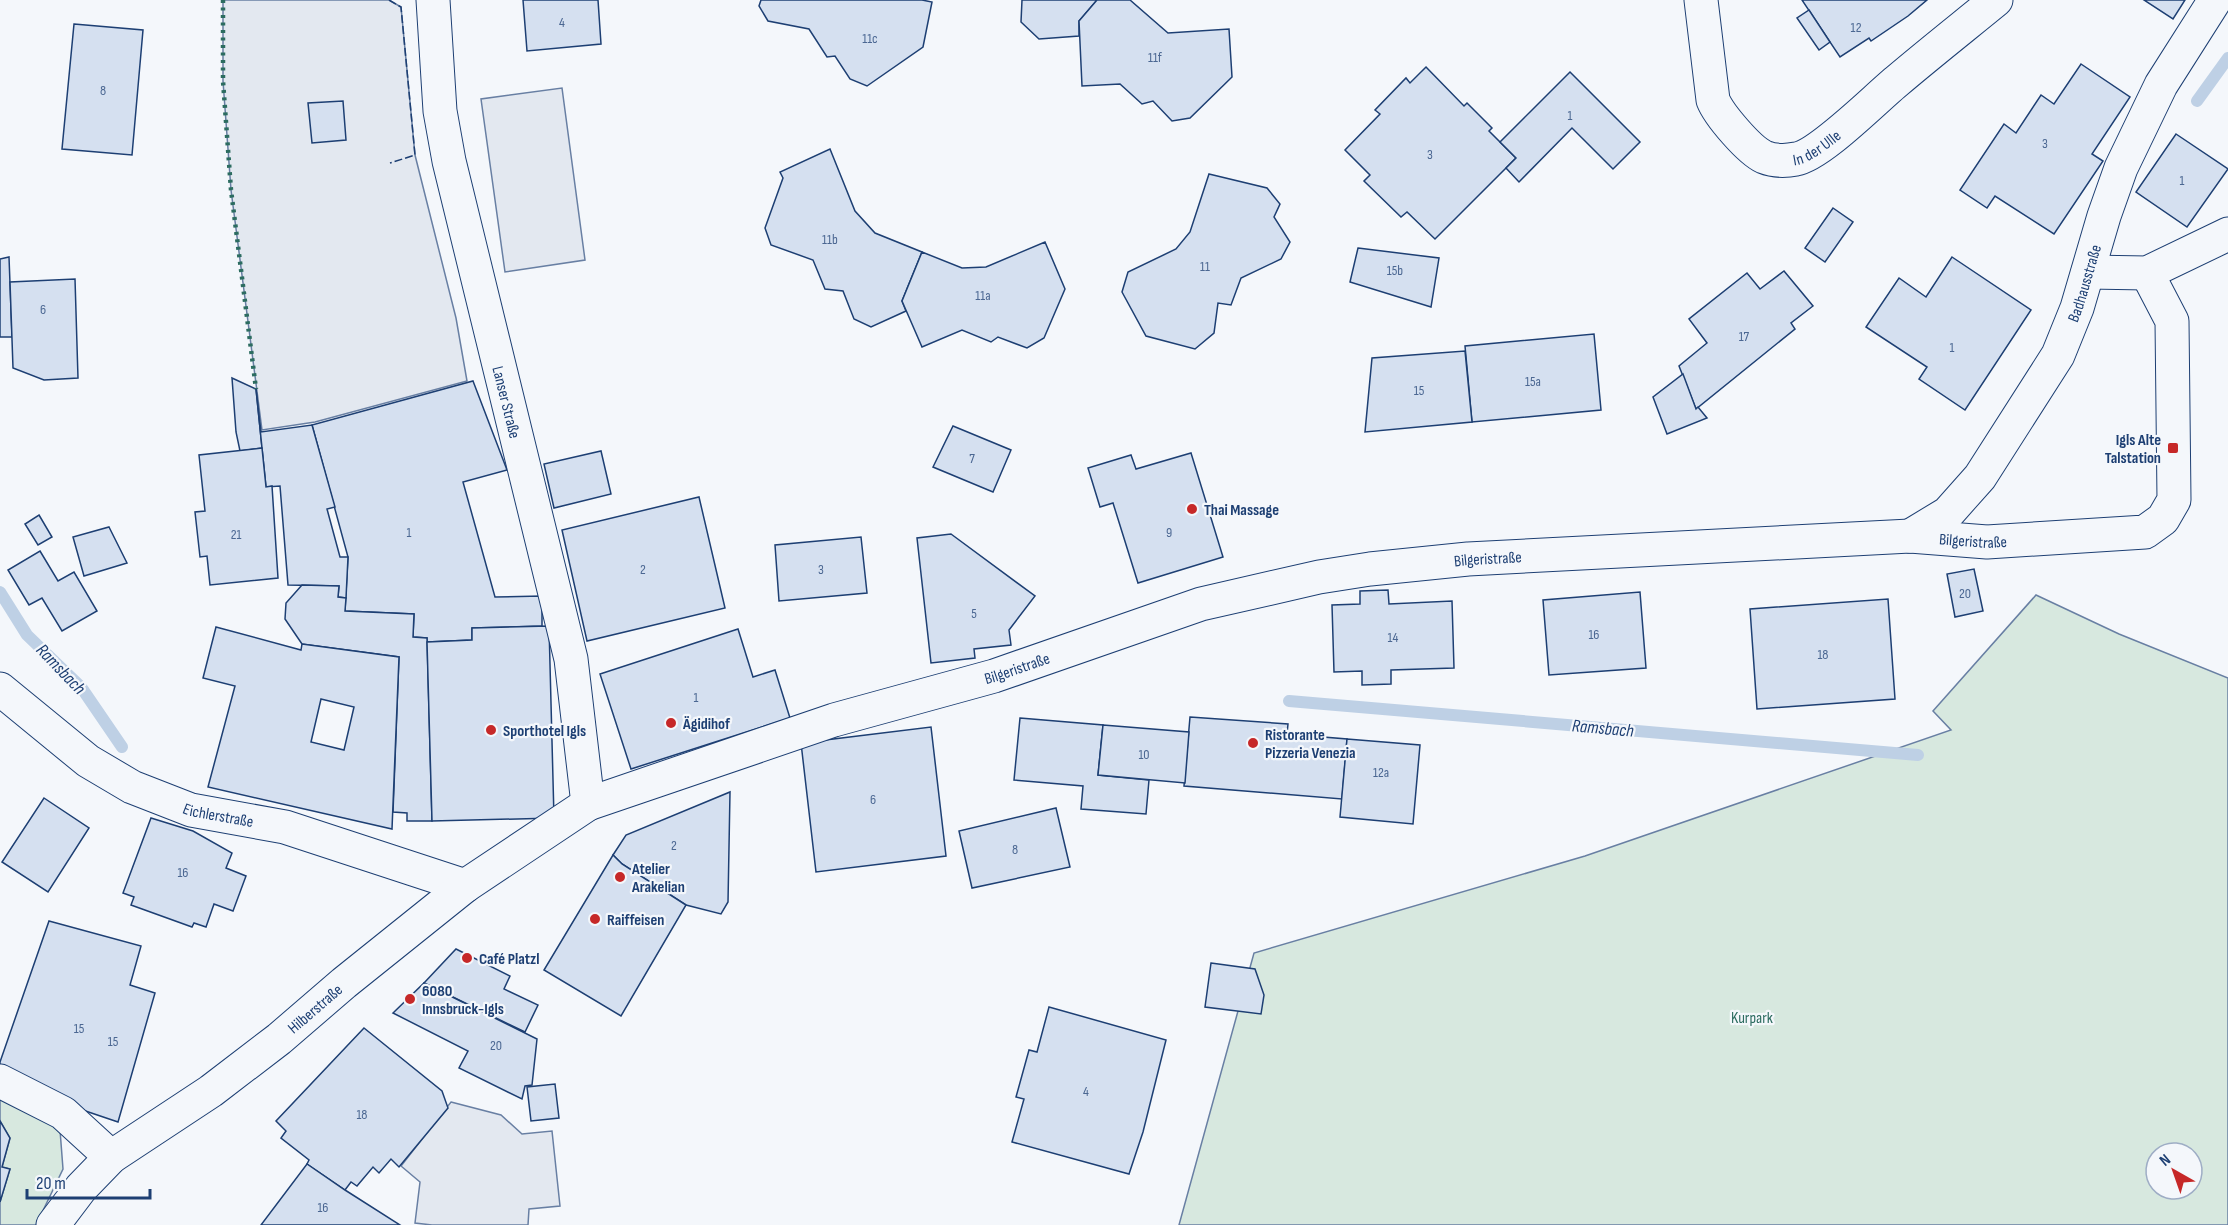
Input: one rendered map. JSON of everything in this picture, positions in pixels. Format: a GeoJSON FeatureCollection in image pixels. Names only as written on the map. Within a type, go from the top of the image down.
{"type":"FeatureCollection","features":[{"type":"Feature","properties":{"kind":"street","name":"Lanser Straße"},"geometry":{"type":"LineString","coordinates":[[433,0],[440,111],[449,161],[571,659],[588,804]]}},
{"type":"Feature","properties":{"kind":"street","name":"In der Ulle"},"geometry":{"type":"LineString","coordinates":[[1701,0],[1713,100],[1717,111],[1762,156],[1787,160],[1798,159],[1823,145],[1996,0]]}},
{"type":"Feature","properties":{"kind":"street","name":"Badhausstraße"},"geometry":{"type":"LineString","coordinates":[[1910,537],[1948,513],[1980,477],[2058,355],[2069,333],[2121,168],[2161,85],[2216,0]]}},
{"type":"Feature","properties":{"kind":"street"},"geometry":{"type":"LineString","coordinates":[[2088,272],[2147,273],[2228,234]]}},
{"type":"Feature","properties":{"kind":"street","name":"Bilgeristraße"},"geometry":{"type":"LineString","coordinates":[[588,804],[834,720],[994,676],[1201,604],[1263,588],[1370,569],[1468,559],[1910,537],[1987,542],[2145,532],[2163,519],[2174,500],[2172,321],[2147,273]]}},
{"type":"Feature","properties":{"kind":"street","name":"Eichlerstraße"},"geometry":{"type":"LineString","coordinates":[[0,690],[88,761],[132,788],[191,810],[285,827],[465,886]]}},
{"type":"Feature","properties":{"kind":"street","name":"Hilberstraße"},"geometry":{"type":"LineString","coordinates":[[53,1225],[81,1188],[111,1157],[211,1091],[279,1040],[344,983],[465,886],[588,804]]}},
{"type":"Feature","properties":{"kind":"street"},"geometry":{"type":"LineString","coordinates":[[0,1081],[63,1113],[111,1157]]}},
{"type":"Feature","properties":{"kind":"green space","name":"Kurpark"},"geometry":{"type":"Polygon","coordinates":[[[2036,595],[2119,634],[2228,678],[2228,1225],[1179,1225],[1254,953],[1585,856],[1951,730],[1933,711],[2036,595]]]}},
{"type":"Feature","properties":{"kind":"green space"},"geometry":{"type":"Polygon","coordinates":[[[0,1095],[60,1130],[63,1169],[36,1225],[0,1225],[0,1202],[10,1169],[2,1167],[10,1138],[0,1121],[0,1095]]]}},
{"type":"Feature","properties":{"kind":"shaded area"},"geometry":{"type":"Polygon","coordinates":[[[223,0],[389,0],[401,7],[415,155],[456,318],[467,381],[315,422],[262,430],[231,190],[223,81],[223,0]]]}},
{"type":"Feature","properties":{"kind":"shaded area"},"geometry":{"type":"Polygon","coordinates":[[[562,88],[585,260],[505,272],[481,99],[562,88]]]}},
{"type":"Feature","properties":{"kind":"shaded area"},"geometry":{"type":"Polygon","coordinates":[[[451,1102],[501,1115],[522,1134],[552,1131],[560,1206],[529,1209],[528,1225],[415,1223],[420,1182],[401,1166],[451,1102]]]}},
{"type":"Feature","properties":{"kind":"building"},"geometry":{"type":"Polygon","coordinates":[[[523,0],[598,0],[601,44],[527,51],[523,0]]]}},
{"type":"Feature","properties":{"kind":"building"},"geometry":{"type":"Polygon","coordinates":[[[761,0],[922,0],[932,2],[923,47],[867,86],[850,79],[835,56],[827,57],[809,29],[768,21],[759,6],[761,0]]]}},
{"type":"Feature","properties":{"kind":"building"},"geometry":{"type":"Polygon","coordinates":[[[1022,0],[1097,0],[1079,21],[1079,36],[1039,39],[1021,22],[1022,0]]]}},
{"type":"Feature","properties":{"kind":"building"},"geometry":{"type":"Polygon","coordinates":[[[1097,0],[1130,0],[1168,33],[1229,29],[1232,77],[1190,118],[1172,121],[1153,101],[1142,104],[1120,84],[1082,86],[1079,21],[1097,0]]]}},
{"type":"Feature","properties":{"kind":"building"},"geometry":{"type":"Polygon","coordinates":[[[1802,0],[1927,0],[1871,41],[1869,38],[1840,57],[1802,0]]]}},
{"type":"Feature","properties":{"kind":"building"},"geometry":{"type":"Polygon","coordinates":[[[2144,0],[2185,0],[2173,19],[2144,0]]]}},
{"type":"Feature","properties":{"kind":"building"},"geometry":{"type":"Polygon","coordinates":[[[1809,10],[1830,42],[1819,50],[1797,18],[1809,10]]]}},
{"type":"Feature","properties":{"kind":"building"},"geometry":{"type":"Polygon","coordinates":[[[74,24],[143,30],[132,155],[62,149],[74,24]]]}},
{"type":"Feature","properties":{"kind":"building"},"geometry":{"type":"Polygon","coordinates":[[[2081,64],[2130,97],[2092,154],[2103,161],[2054,234],[1995,196],[1987,208],[1960,190],[2004,124],[2016,133],[2041,95],[2054,104],[2081,64]]]}},
{"type":"Feature","properties":{"kind":"building"},"geometry":{"type":"Polygon","coordinates":[[[1426,67],[1464,106],[1467,103],[1492,128],[1489,131],[1516,158],[1435,239],[1407,212],[1401,217],[1364,181],[1370,175],[1345,150],[1380,114],[1375,110],[1406,78],[1410,83],[1426,67]]]}},
{"type":"Feature","properties":{"kind":"building"},"geometry":{"type":"Polygon","coordinates":[[[1570,72],[1640,142],[1613,169],[1572,128],[1519,182],[1506,168],[1516,158],[1500,142],[1570,72]]]}},
{"type":"Feature","properties":{"kind":"building"},"geometry":{"type":"Polygon","coordinates":[[[343,101],[346,140],[312,143],[308,103],[343,101]]]}},
{"type":"Feature","properties":{"kind":"building"},"geometry":{"type":"Polygon","coordinates":[[[2176,134],[2228,169],[2187,227],[2136,192],[2176,134]]]}},
{"type":"Feature","properties":{"kind":"building"},"geometry":{"type":"Polygon","coordinates":[[[830,149],[855,211],[875,233],[922,252],[902,301],[906,311],[871,327],[854,319],[843,291],[825,289],[813,260],[771,245],[765,228],[783,178],[780,172],[830,149]]]}},
{"type":"Feature","properties":{"kind":"building"},"geometry":{"type":"Polygon","coordinates":[[[1209,174],[1267,188],[1280,204],[1274,217],[1290,242],[1281,259],[1241,278],[1231,305],[1218,303],[1214,333],[1195,349],[1146,336],[1122,292],[1128,272],[1176,249],[1190,232],[1209,174]]]}},
{"type":"Feature","properties":{"kind":"building"},"geometry":{"type":"Polygon","coordinates":[[[1833,208],[1853,222],[1825,262],[1805,248],[1833,208]]]}},
{"type":"Feature","properties":{"kind":"building"},"geometry":{"type":"Polygon","coordinates":[[[1045,242],[1065,289],[1044,338],[1027,348],[998,337],[991,342],[962,330],[922,347],[902,301],[922,252],[962,268],[986,267],[1045,242]]]}},
{"type":"Feature","properties":{"kind":"building"},"geometry":{"type":"Polygon","coordinates":[[[1358,248],[1439,258],[1431,307],[1350,282],[1358,248]]]}},
{"type":"Feature","properties":{"kind":"building"},"geometry":{"type":"Polygon","coordinates":[[[9,257],[12,337],[0,337],[0,259],[9,257]]]}},
{"type":"Feature","properties":{"kind":"building"},"geometry":{"type":"Polygon","coordinates":[[[1952,257],[2031,310],[1965,410],[1919,379],[1927,367],[1866,327],[1899,278],[1926,297],[1952,257]]]}},
{"type":"Feature","properties":{"kind":"building"},"geometry":{"type":"Polygon","coordinates":[[[1784,271],[1813,306],[1791,323],[1795,329],[1696,409],[1679,366],[1707,343],[1689,319],[1747,273],[1760,289],[1784,271]]]}},
{"type":"Feature","properties":{"kind":"building"},"geometry":{"type":"Polygon","coordinates":[[[75,279],[78,378],[44,380],[13,368],[10,282],[75,279]]]}},
{"type":"Feature","properties":{"kind":"building"},"geometry":{"type":"Polygon","coordinates":[[[1594,334],[1601,410],[1472,422],[1465,346],[1594,334]]]}},
{"type":"Feature","properties":{"kind":"building"},"geometry":{"type":"Polygon","coordinates":[[[1465,351],[1472,422],[1365,432],[1372,358],[1465,351]]]}},
{"type":"Feature","properties":{"kind":"building"},"geometry":{"type":"Polygon","coordinates":[[[1683,374],[1696,409],[1698,407],[1707,418],[1667,434],[1653,397],[1683,374]]]}},
{"type":"Feature","properties":{"kind":"building"},"geometry":{"type":"Polygon","coordinates":[[[232,378],[256,389],[262,448],[240,451],[236,432],[232,378]]]}},
{"type":"Feature","properties":{"kind":"building"},"geometry":{"type":"Polygon","coordinates":[[[473,381],[507,470],[463,482],[495,597],[542,596],[542,626],[472,628],[472,640],[427,642],[427,638],[413,637],[414,614],[345,611],[348,557],[312,425],[473,381]]]}},
{"type":"Feature","properties":{"kind":"building"},"geometry":{"type":"Polygon","coordinates":[[[256,389],[261,432],[312,425],[335,507],[327,509],[340,557],[348,557],[346,598],[338,597],[339,586],[288,585],[280,486],[266,487],[256,389]]]}},
{"type":"Feature","properties":{"kind":"building"},"geometry":{"type":"Polygon","coordinates":[[[953,426],[1011,450],[993,492],[933,467],[953,426]]]}},
{"type":"Feature","properties":{"kind":"building"},"geometry":{"type":"Polygon","coordinates":[[[262,448],[266,487],[272,486],[278,578],[210,585],[207,556],[200,557],[195,512],[205,511],[199,455],[262,448]]]}},
{"type":"Feature","properties":{"kind":"building"},"geometry":{"type":"Polygon","coordinates":[[[601,451],[611,494],[554,508],[544,464],[601,451]]]}},
{"type":"Feature","properties":{"kind":"building"},"geometry":{"type":"Polygon","coordinates":[[[1191,453],[1223,557],[1138,583],[1113,503],[1100,507],[1088,468],[1131,455],[1136,469],[1191,453]]]}},
{"type":"Feature","properties":{"kind":"building"},"geometry":{"type":"Polygon","coordinates":[[[699,497],[725,608],[587,641],[562,530],[699,497]]]}},
{"type":"Feature","properties":{"kind":"building"},"geometry":{"type":"Polygon","coordinates":[[[39,515],[52,537],[38,545],[25,524],[39,515]]]}},
{"type":"Feature","properties":{"kind":"building"},"geometry":{"type":"Polygon","coordinates":[[[109,527],[127,563],[84,576],[73,537],[109,527]]]}},
{"type":"Feature","properties":{"kind":"building"},"geometry":{"type":"Polygon","coordinates":[[[951,534],[1035,596],[1009,630],[1011,645],[974,649],[975,658],[931,663],[917,538],[951,534]]]}},
{"type":"Feature","properties":{"kind":"building"},"geometry":{"type":"Polygon","coordinates":[[[861,537],[867,593],[779,601],[775,545],[861,537]]]}},
{"type":"Feature","properties":{"kind":"building"},"geometry":{"type":"Polygon","coordinates":[[[40,551],[58,581],[74,572],[97,611],[62,631],[42,598],[29,605],[8,570],[40,551]]]}},
{"type":"Feature","properties":{"kind":"building"},"geometry":{"type":"Polygon","coordinates":[[[1974,569],[1983,611],[1955,617],[1947,574],[1974,569]]]}},
{"type":"Feature","properties":{"kind":"building"},"geometry":{"type":"Polygon","coordinates":[[[302,585],[339,586],[338,597],[346,598],[345,611],[414,614],[413,637],[427,638],[432,821],[407,821],[407,813],[393,812],[399,657],[302,644],[285,619],[286,603],[302,585]]]}},
{"type":"Feature","properties":{"kind":"building"},"geometry":{"type":"Polygon","coordinates":[[[1388,590],[1389,604],[1452,601],[1454,668],[1391,670],[1391,684],[1362,685],[1362,671],[1334,672],[1332,605],[1360,604],[1360,591],[1388,590]]]}},
{"type":"Feature","properties":{"kind":"building"},"geometry":{"type":"Polygon","coordinates":[[[1640,592],[1646,668],[1549,675],[1543,600],[1640,592]]]}},
{"type":"Feature","properties":{"kind":"building"},"geometry":{"type":"Polygon","coordinates":[[[1888,599],[1895,699],[1757,709],[1750,609],[1888,599]]]}},
{"type":"Feature","properties":{"kind":"building","name":"Sporthotel Igls"},"geometry":{"type":"Polygon","coordinates":[[[549,626],[554,818],[432,821],[427,642],[472,640],[472,628],[549,626]]]}},
{"type":"Feature","properties":{"kind":"building"},"geometry":{"type":"Polygon","coordinates":[[[216,627],[301,650],[302,644],[399,657],[392,829],[208,787],[235,686],[203,678],[216,627]],[[321,699],[311,742],[344,750],[354,707],[321,699]]]}},
{"type":"Feature","properties":{"kind":"building"},"geometry":{"type":"Polygon","coordinates":[[[738,629],[753,677],[775,670],[790,718],[631,769],[600,674],[738,629]]]}},
{"type":"Feature","properties":{"kind":"building"},"geometry":{"type":"Polygon","coordinates":[[[1190,717],[1288,724],[1287,734],[1347,739],[1342,799],[1184,786],[1190,717]]]}},
{"type":"Feature","properties":{"kind":"building"},"geometry":{"type":"Polygon","coordinates":[[[1020,718],[1103,725],[1098,775],[1149,780],[1146,814],[1081,809],[1083,786],[1014,780],[1020,718]]]}},
{"type":"Feature","properties":{"kind":"building"},"geometry":{"type":"Polygon","coordinates":[[[1103,725],[1189,732],[1185,783],[1098,775],[1103,725]]]}},
{"type":"Feature","properties":{"kind":"building"},"geometry":{"type":"Polygon","coordinates":[[[931,727],[946,856],[816,872],[801,743],[931,727]]]}},
{"type":"Feature","properties":{"kind":"building"},"geometry":{"type":"Polygon","coordinates":[[[1347,739],[1420,745],[1413,824],[1340,817],[1347,739]]]}},
{"type":"Feature","properties":{"kind":"building"},"geometry":{"type":"Polygon","coordinates":[[[730,792],[728,902],[721,914],[686,905],[622,864],[613,855],[626,835],[730,792]]]}},
{"type":"Feature","properties":{"kind":"building"},"geometry":{"type":"Polygon","coordinates":[[[44,798],[89,828],[48,892],[2,862],[44,798]]]}},
{"type":"Feature","properties":{"kind":"building"},"geometry":{"type":"Polygon","coordinates":[[[1056,808],[1070,867],[972,888],[959,831],[1056,808]]]}},
{"type":"Feature","properties":{"kind":"building"},"geometry":{"type":"Polygon","coordinates":[[[151,818],[193,831],[232,853],[226,868],[246,876],[233,911],[214,904],[206,927],[194,923],[192,927],[131,905],[134,897],[123,893],[151,818]]]}},
{"type":"Feature","properties":{"kind":"building"},"geometry":{"type":"Polygon","coordinates":[[[613,855],[622,864],[686,905],[621,1016],[544,970],[613,855]]]}},
{"type":"Feature","properties":{"kind":"building"},"geometry":{"type":"Polygon","coordinates":[[[49,921],[141,946],[130,985],[155,993],[118,1122],[56,1101],[0,1071],[0,1062],[49,921]]]}},
{"type":"Feature","properties":{"kind":"building"},"geometry":{"type":"Polygon","coordinates":[[[456,949],[510,976],[504,989],[538,1005],[525,1032],[424,983],[456,949]]]}},
{"type":"Feature","properties":{"kind":"building"},"geometry":{"type":"Polygon","coordinates":[[[1211,963],[1255,969],[1264,995],[1261,1014],[1205,1007],[1211,963]]]}},
{"type":"Feature","properties":{"kind":"building"},"geometry":{"type":"Polygon","coordinates":[[[424,983],[537,1039],[532,1085],[525,1086],[522,1099],[459,1068],[468,1051],[393,1013],[424,983]]]}},
{"type":"Feature","properties":{"kind":"building"},"geometry":{"type":"Polygon","coordinates":[[[1049,1007],[1166,1040],[1143,1132],[1129,1174],[1012,1142],[1024,1099],[1016,1097],[1029,1050],[1037,1052],[1049,1007]]]}},
{"type":"Feature","properties":{"kind":"building"},"geometry":{"type":"Polygon","coordinates":[[[364,1028],[442,1091],[448,1108],[399,1167],[391,1159],[379,1173],[373,1167],[357,1186],[351,1182],[345,1190],[307,1164],[309,1160],[281,1138],[286,1131],[276,1121],[364,1028]]]}},
{"type":"Feature","properties":{"kind":"building"},"geometry":{"type":"Polygon","coordinates":[[[555,1084],[559,1118],[531,1121],[527,1087],[555,1084]]]}},
{"type":"Feature","properties":{"kind":"building"},"geometry":{"type":"Polygon","coordinates":[[[0,1121],[10,1138],[2,1167],[10,1169],[0,1202],[0,1121]]]}},
{"type":"Feature","properties":{"kind":"building"},"geometry":{"type":"Polygon","coordinates":[[[307,1164],[345,1190],[400,1225],[261,1225],[307,1164]]]}},
{"type":"Feature","properties":{"kind":"waterway","name":"Ramsbach"},"geometry":{"type":"LineString","coordinates":[[2197,101],[2228,58]]}},
{"type":"Feature","properties":{"kind":"waterway","name":"Ramsbach"},"geometry":{"type":"LineString","coordinates":[[0,592],[27,635],[81,687],[122,747]]}},
{"type":"Feature","properties":{"kind":"waterway","name":"Ramsbach"},"geometry":{"type":"LineString","coordinates":[[1289,701],[1918,755]]}},
{"type":"Feature","properties":{"kind":"hedge"},"geometry":{"type":"LineString","coordinates":[[223,0],[223,81],[231,190],[256,389]]}},
{"type":"Feature","properties":{"kind":"fence"},"geometry":{"type":"LineString","coordinates":[[389,0],[401,7],[415,155],[390,163]]}},
{"type":"Feature","properties":{"kind":"place","name":"Igls Alte Talstation"},"geometry":{"type":"Point","coordinates":[2173,448]}},
{"type":"Feature","properties":{"kind":"place","name":"Thai Massage"},"geometry":{"type":"Point","coordinates":[1192,509]}},
{"type":"Feature","properties":{"kind":"place","name":"Ägidihof"},"geometry":{"type":"Point","coordinates":[671,723]}},
{"type":"Feature","properties":{"kind":"place","name":"Sporthotel Igls"},"geometry":{"type":"Point","coordinates":[491,730]}},
{"type":"Feature","properties":{"kind":"place","name":"Ristorante Pizzeria Venezia"},"geometry":{"type":"Point","coordinates":[1253,743]}},
{"type":"Feature","properties":{"kind":"place","name":"Atelier Arakelian"},"geometry":{"type":"Point","coordinates":[620,877]}},
{"type":"Feature","properties":{"kind":"place","name":"Raiffeisen"},"geometry":{"type":"Point","coordinates":[595,919]}},
{"type":"Feature","properties":{"kind":"place","name":"Café Platzl"},"geometry":{"type":"Point","coordinates":[467,958]}},
{"type":"Feature","properties":{"kind":"place","name":"6080 Innsbruck-Igls"},"geometry":{"type":"Point","coordinates":[410,999]}}]}
